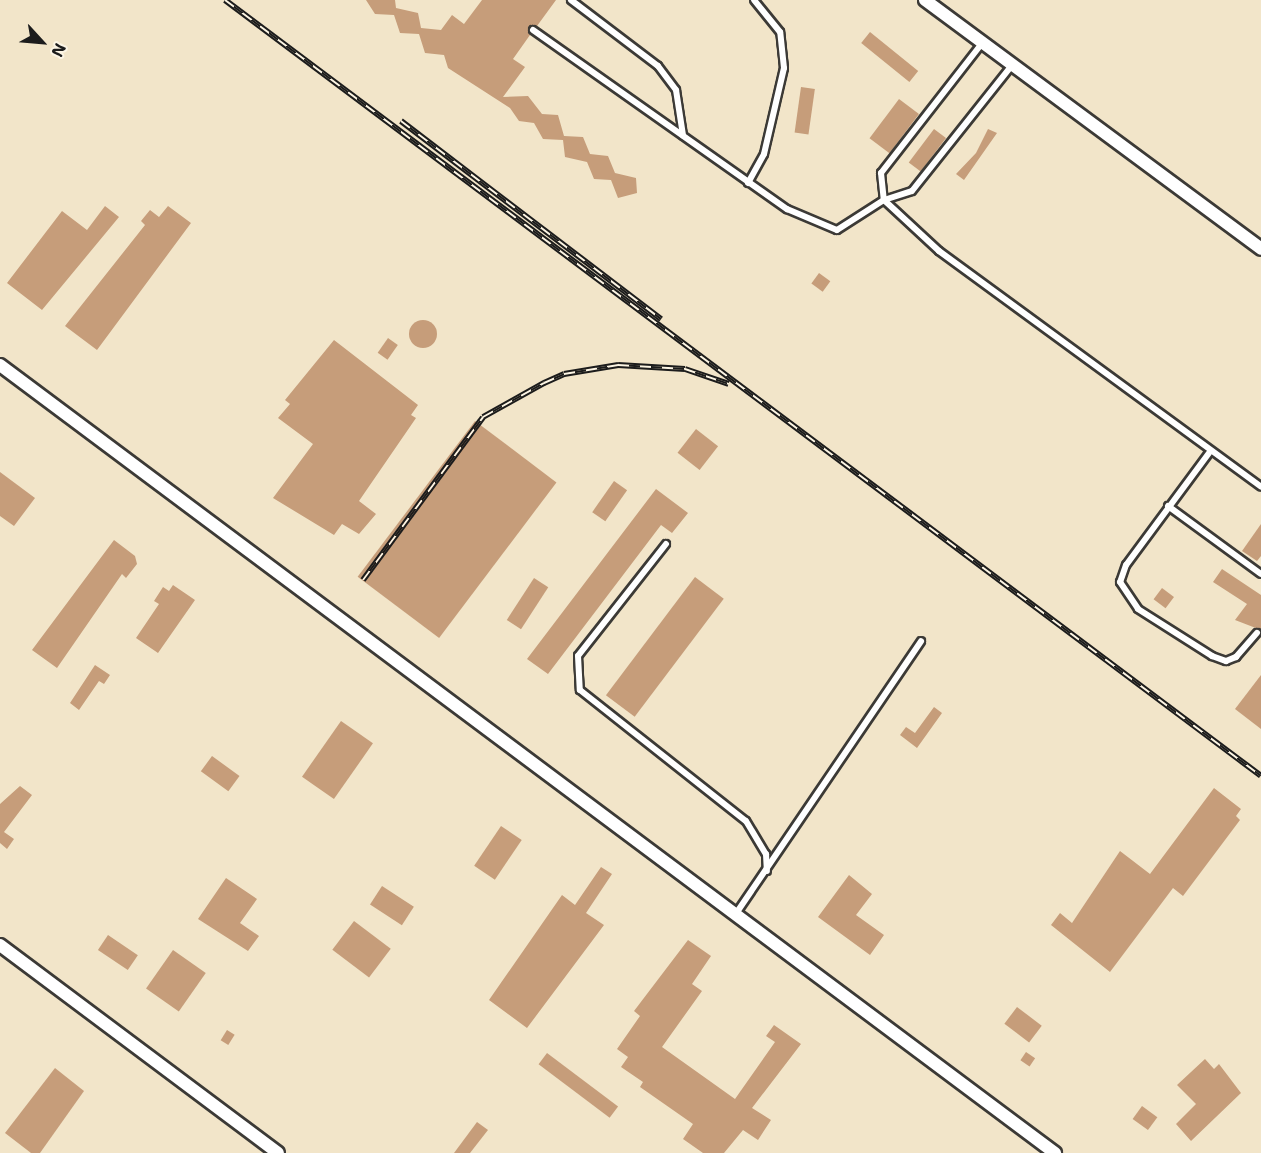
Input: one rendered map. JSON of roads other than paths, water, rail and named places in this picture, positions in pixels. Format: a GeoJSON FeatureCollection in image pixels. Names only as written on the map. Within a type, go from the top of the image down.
{"type":"FeatureCollection","features":[{"type":"Feature","properties":{"kind":"street"},"geometry":{"type":"LineString","coordinates":[[925,0],[1261,249]]}},
{"type":"Feature","properties":{"kind":"street"},"geometry":{"type":"LineString","coordinates":[[0,365],[1055,1153]]}},
{"type":"Feature","properties":{"kind":"street"},"geometry":{"type":"LineString","coordinates":[[0,945],[279,1153]]}},
{"type":"Feature","properties":{"kind":"lane"},"geometry":{"type":"LineString","coordinates":[[571,0],[657,66],[676,90],[683,135]]}},
{"type":"Feature","properties":{"kind":"lane"},"geometry":{"type":"LineString","coordinates":[[748,183],[764,154],[784,68],[780,32],[754,0]]}},
{"type":"Feature","properties":{"kind":"lane"},"geometry":{"type":"LineString","coordinates":[[534,30],[748,183],[806,220],[837,230],[884,200],[912,191],[1013,64]]}},
{"type":"Feature","properties":{"kind":"lane"},"geometry":{"type":"LineString","coordinates":[[983,42],[881,173],[884,200],[939,251],[1209,453],[1261,487]]}},
{"type":"Feature","properties":{"kind":"lane"},"geometry":{"type":"LineString","coordinates":[[1209,453],[1126,565],[1120,582],[1128,599],[1152,620],[1226,661],[1236,657],[1257,633]]}},
{"type":"Feature","properties":{"kind":"lane"},"geometry":{"type":"LineString","coordinates":[[1168,506],[1261,574]]}},
{"type":"Feature","properties":{"kind":"lane"},"geometry":{"type":"LineString","coordinates":[[666,544],[578,656],[580,690],[746,821],[766,854],[767,871]]}},
{"type":"Feature","properties":{"kind":"lane"},"geometry":{"type":"LineString","coordinates":[[735,915],[921,641]]}},
{"type":"Feature","properties":{"kind":"railway"},"geometry":{"type":"LineString","coordinates":[[225,0],[1261,776]]}},
{"type":"Feature","properties":{"kind":"railway"},"geometry":{"type":"LineString","coordinates":[[401,121],[661,319]]}},
{"type":"Feature","properties":{"kind":"railway"},"geometry":{"type":"LineString","coordinates":[[363,580],[483,417],[544,383],[564,374],[618,365],[685,369],[729,384]]}}]}
